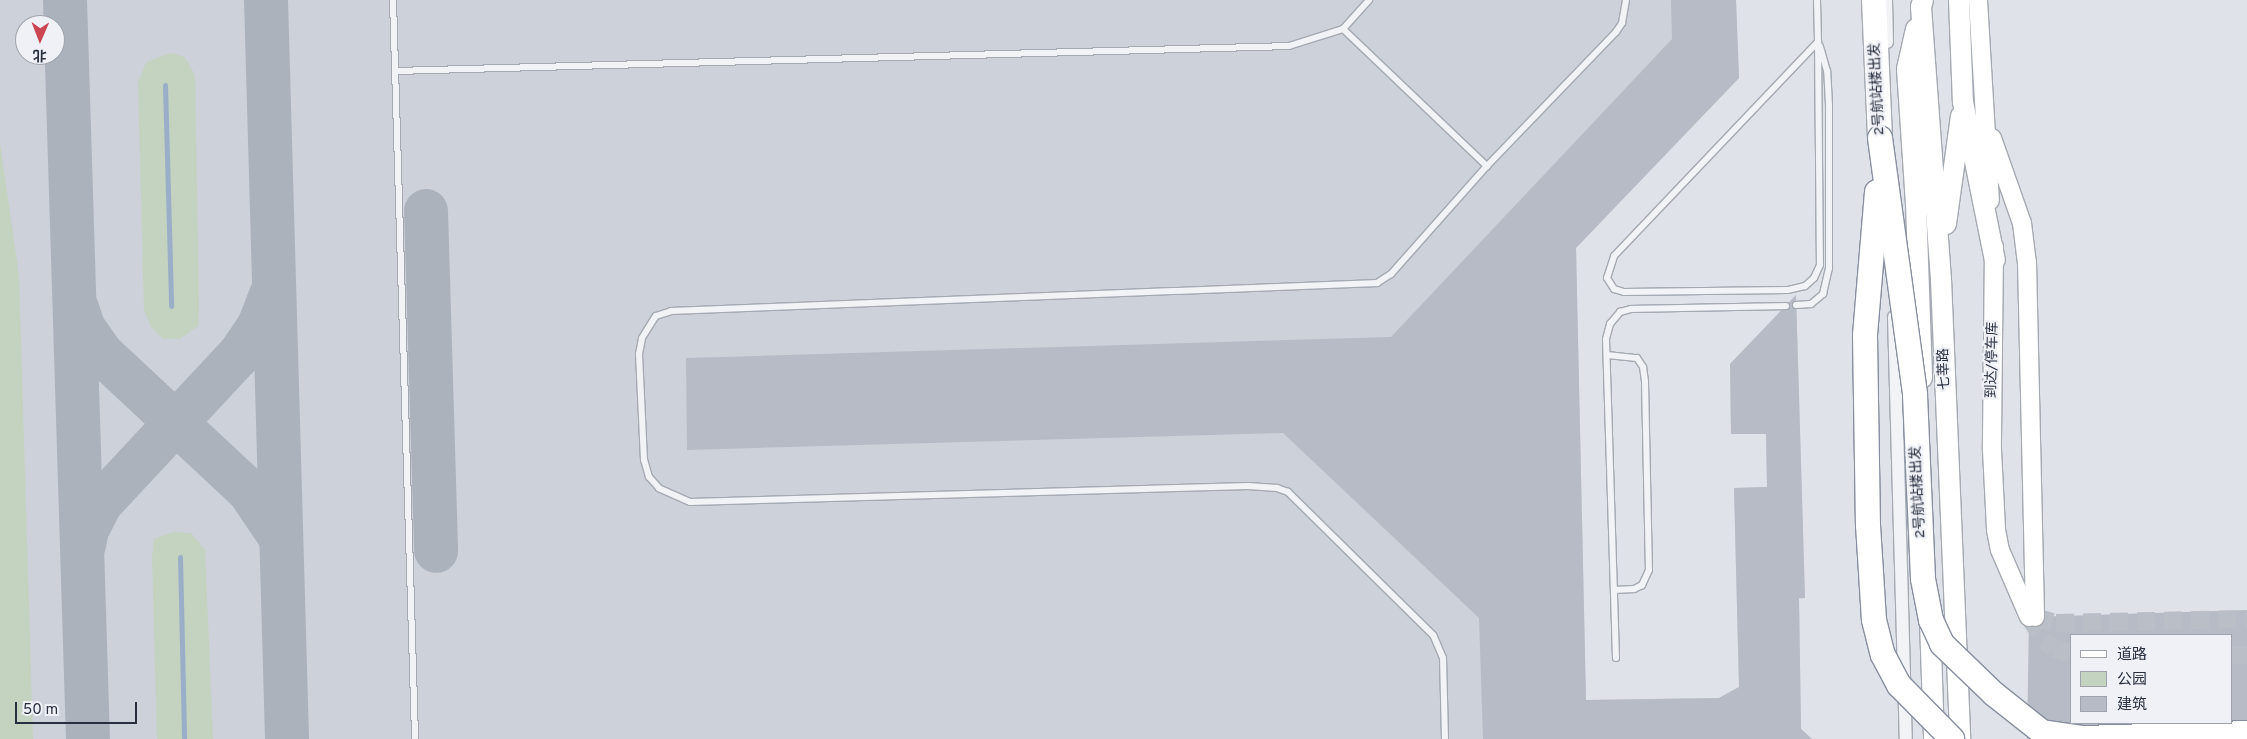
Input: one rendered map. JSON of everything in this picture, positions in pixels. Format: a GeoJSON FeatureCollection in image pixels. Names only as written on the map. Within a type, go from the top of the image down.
{"type":"FeatureCollection","features":[{"type":"Feature","properties":{"kind":"highway","name":"2号航站楼出发"},"geometry":{"type":"LineString","coordinates":[[1874,0],[1880,138],[1915,394],[1923,578],[1931,620],[1942,644],[1994,694],[2042,732],[2082,738],[2247,733]]}},
{"type":"Feature","properties":{"kind":"highway"},"geometry":{"type":"LineString","coordinates":[[1880,138],[1865,336],[1868,525],[1874,620],[1883,655],[1899,684],[1952,739]]}},
{"type":"Feature","properties":{"kind":"main road"},"geometry":{"type":"LineString","coordinates":[[1953,0],[1960,31]]}},
{"type":"Feature","properties":{"kind":"main road","name":"到达/停车库"},"geometry":{"type":"LineString","coordinates":[[1959,0],[1960,31],[1973,99],[2000,161],[2022,223],[2027,262],[2032,617],[2000,550],[1996,530],[1992,450],[1995,260]]}},
{"type":"Feature","properties":{"kind":"main road","name":"到达/停车库"},"geometry":{"type":"LineString","coordinates":[[1973,99],[1978,0]]}},
{"type":"Feature","properties":{"kind":"main road"},"geometry":{"type":"LineString","coordinates":[[1922,4],[1907,69],[1916,204],[1934,739]]}},
{"type":"Feature","properties":{"kind":"main road","name":"七莘路"},"geometry":{"type":"LineString","coordinates":[[1922,4],[1941,279],[1960,739]]}},
{"type":"Feature","properties":{"kind":"main road"},"geometry":{"type":"LineString","coordinates":[[1973,99],[1995,260]]}},
{"type":"Feature","properties":{"kind":"main road"},"geometry":{"type":"LineString","coordinates":[[1941,279],[1948,200],[1973,99]]}},
{"type":"Feature","properties":{"kind":"street"},"geometry":{"type":"LineString","coordinates":[[1886,0],[1906,739]]}},
{"type":"Feature","properties":{"kind":"lane"},"geometry":{"type":"LineString","coordinates":[[393,0],[415,739]]}},
{"type":"Feature","properties":{"kind":"lane"},"geometry":{"type":"LineString","coordinates":[[395,72],[1288,46],[1344,29],[1369,0]]}},
{"type":"Feature","properties":{"kind":"lane"},"geometry":{"type":"LineString","coordinates":[[1445,739],[1443,658],[1433,636],[1288,492],[1277,488],[1248,486],[690,502],[666,492],[650,477],[641,436],[639,354],[648,326],[656,316],[671,311],[1366,286],[1391,274],[1487,166],[1616,32],[1622,23],[1626,0]]}},
{"type":"Feature","properties":{"kind":"lane"},"geometry":{"type":"LineString","coordinates":[[1817,0],[1818,42],[1820,265],[1814,278],[1805,286],[1787,290],[1624,292],[1614,289],[1607,278],[1614,256],[1818,42]]}},
{"type":"Feature","properties":{"kind":"lane"},"geometry":{"type":"LineString","coordinates":[[1344,29],[1487,166]]}},
{"type":"Feature","properties":{"kind":"lane"},"geometry":{"type":"LineString","coordinates":[[1796,306],[1811,304],[1823,294],[1829,268],[1829,106],[1826,70],[1818,42]]}},
{"type":"Feature","properties":{"kind":"lane"},"geometry":{"type":"LineString","coordinates":[[1616,658],[1607,354],[1610,324],[1620,312],[1631,309],[1786,306]]}},
{"type":"Feature","properties":{"kind":"lane"},"geometry":{"type":"LineString","coordinates":[[1607,354],[1637,358],[1643,367],[1645,382],[1649,570],[1642,585],[1634,589],[1614,590]]}},
{"type":"Feature","properties":{"kind":"shaded area"},"geometry":{"type":"Polygon","coordinates":[[[0,0],[1736,0],[1739,78],[1576,248],[1586,700],[1719,698],[1739,687],[1734,488],[1767,487],[1766,434],[1731,434],[1730,364],[1796,295],[1805,598],[1799,599],[1801,729],[1812,739],[0,739],[0,0]]]}},
{"type":"Feature","properties":{"kind":"green space"},"geometry":{"type":"Polygon","coordinates":[[[171,53],[185,57],[195,75],[198,326],[180,339],[163,339],[151,327],[144,310],[138,83],[146,62],[171,53]]]}},
{"type":"Feature","properties":{"kind":"green space"},"geometry":{"type":"Polygon","coordinates":[[[0,143],[19,275],[33,739],[0,739],[0,143]]]}},
{"type":"Feature","properties":{"kind":"green space"},"geometry":{"type":"Polygon","coordinates":[[[173,532],[191,533],[205,550],[213,739],[157,739],[152,557],[154,539],[173,532]]]}},
{"type":"Feature","properties":{"kind":"building"},"geometry":{"type":"Polygon","coordinates":[[[1671,0],[1736,0],[1739,78],[1576,248],[1586,700],[1719,698],[1739,687],[1734,488],[1767,487],[1766,434],[1731,434],[1730,364],[1796,295],[1805,598],[1799,598],[1801,729],[1812,739],[1483,739],[1479,618],[1283,433],[687,450],[686,358],[1391,337],[1672,39],[1671,0]]]}},
{"type":"Feature","properties":{"kind":"building"},"geometry":{"type":"Polygon","coordinates":[[[2247,610],[2247,739],[2027,739],[2029,617],[2247,610]]]}},
{"type":"Feature","properties":{"kind":"waterway"},"geometry":{"type":"LineString","coordinates":[[165,85],[171,306]]}},
{"type":"Feature","properties":{"kind":"waterway"},"geometry":{"type":"LineString","coordinates":[[180,557],[184,739]]}},
{"type":"Feature","properties":{"kind":"taxiway"},"geometry":{"type":"LineString","coordinates":[[65,0],[88,739]]}},
{"type":"Feature","properties":{"kind":"taxiway"},"geometry":{"type":"LineString","coordinates":[[266,0],[287,739]]}},
{"type":"Feature","properties":{"kind":"taxiway"},"geometry":{"type":"LineString","coordinates":[[426,211],[436,551]]}},
{"type":"Feature","properties":{"kind":"taxiway"},"geometry":{"type":"LineString","coordinates":[[84,545],[87,530],[100,504],[240,354],[259,326],[271,294]]}},
{"type":"Feature","properties":{"kind":"taxiway"},"geometry":{"type":"LineString","coordinates":[[77,308],[83,327],[101,353],[249,491],[281,538]]}},
{"type":"Feature","properties":{"kind":"tunnel"},"geometry":{"type":"LineString","coordinates":[[2029,617],[2044,640],[2054,648],[2070,654]]}},
{"type":"Feature","properties":{"kind":"tunnel"},"geometry":{"type":"LineString","coordinates":[[2035,617],[2056,623],[2247,619]]}},
{"type":"Feature","properties":{"kind":"tunnel"},"geometry":{"type":"LineString","coordinates":[[2232,655],[2247,655]]}}]}
